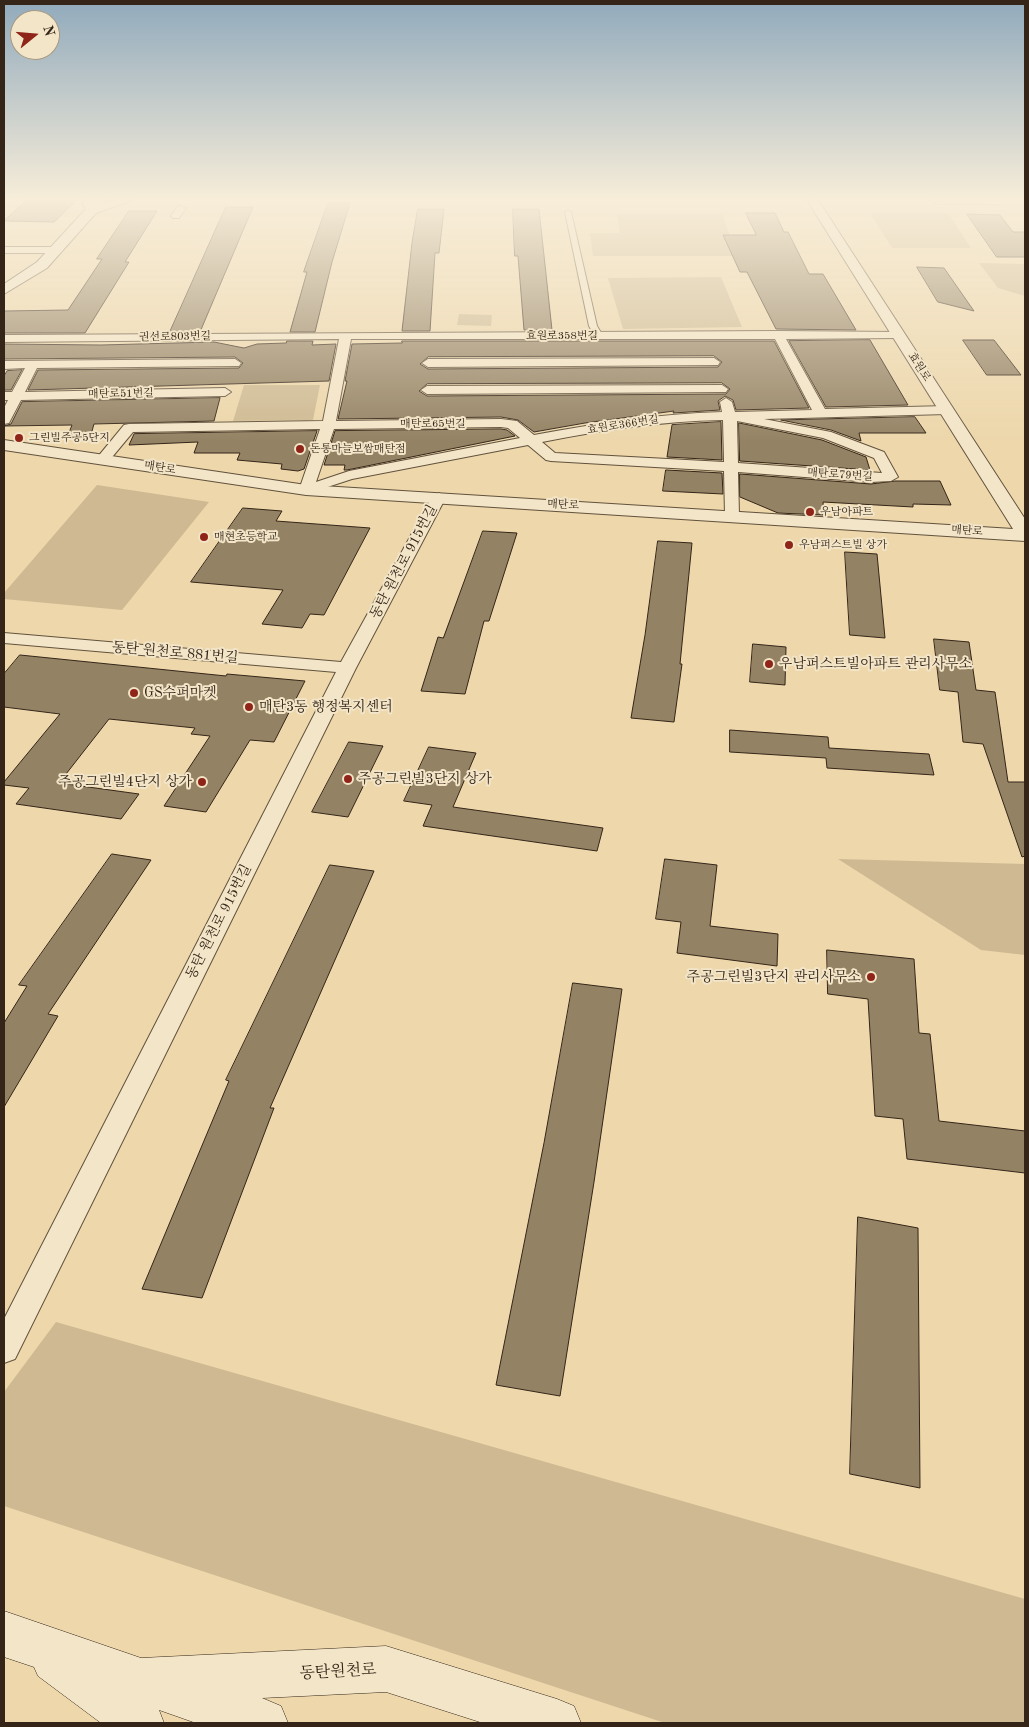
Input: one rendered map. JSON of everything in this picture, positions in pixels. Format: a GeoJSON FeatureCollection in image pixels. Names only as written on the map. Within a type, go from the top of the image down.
{"type":"FeatureCollection","features":[{"type":"Feature","properties":{"kind":"main road"},"geometry":{"type":"LineString","coordinates":[[18,1639],[140,1702],[264,1723]]}},
{"type":"Feature","properties":{"kind":"main road","name":"동탄원천로"},"geometry":{"type":"LineString","coordinates":[[140,1702],[386,1669],[557,1723]]}},
{"type":"Feature","properties":{"kind":"street"},"geometry":{"type":"LineString","coordinates":[[4,290],[20,281]]}},
{"type":"Feature","properties":{"kind":"street"},"geometry":{"type":"LineString","coordinates":[[583,281],[593,326],[599,336]]}},
{"type":"Feature","properties":{"kind":"street","name":"효원로"},"geometry":{"type":"LineString","coordinates":[[863,281],[1025,534]]}},
{"type":"Feature","properties":{"kind":"street"},"geometry":{"type":"LineString","coordinates":[[778,334],[820,413]]}},
{"type":"Feature","properties":{"kind":"street"},"geometry":{"type":"LineString","coordinates":[[704,335],[730,416],[732,515]]}},
{"type":"Feature","properties":{"kind":"street","name":"효원로358번길"},"geometry":{"type":"LineString","coordinates":[[346,336],[428,363],[599,336],[898,335]]}},
{"type":"Feature","properties":{"kind":"street"},"geometry":{"type":"LineString","coordinates":[[306,490],[329,424],[346,336]]}},
{"type":"Feature","properties":{"kind":"street","name":"권선로803번길"},"geometry":{"type":"LineString","coordinates":[[4,339],[241,350],[346,336]]}},
{"type":"Feature","properties":{"kind":"street"},"geometry":{"type":"LineString","coordinates":[[4,365],[33,365],[241,350],[218,417],[129,428],[103,459]]}},
{"type":"Feature","properties":{"kind":"street"},"geometry":{"type":"LineString","coordinates":[[428,363],[718,375]]}},
{"type":"Feature","properties":{"kind":"street"},"geometry":{"type":"LineString","coordinates":[[428,363],[718,375]]}},
{"type":"Feature","properties":{"kind":"street"},"geometry":{"type":"LineString","coordinates":[[426,424],[428,363]]}},
{"type":"Feature","properties":{"kind":"street"},"geometry":{"type":"LineString","coordinates":[[4,420],[10,396],[33,365]]}},
{"type":"Feature","properties":{"kind":"street","name":"매탄로51번길"},"geometry":{"type":"LineString","coordinates":[[10,396],[225,392]]}},
{"type":"Feature","properties":{"kind":"street","name":"효원로366번길"},"geometry":{"type":"LineString","coordinates":[[306,490],[349,475],[620,424],[680,417],[947,410]]}},
{"type":"Feature","properties":{"kind":"street","name":"매탄로79번길"},"geometry":{"type":"LineString","coordinates":[[531,441],[551,457],[730,467],[871,478],[891,477],[879,455],[826,435],[730,416]]}},
{"type":"Feature","properties":{"kind":"street","name":"매탄로65번길"},"geometry":{"type":"LineString","coordinates":[[218,417],[329,424],[512,424],[531,441]]}},
{"type":"Feature","properties":{"kind":"street","name":"매탄로"},"geometry":{"type":"LineString","coordinates":[[4,445],[306,490],[1025,534]]}},
{"type":"Feature","properties":{"kind":"street","name":"동탄 원천로 915번길"},"geometry":{"type":"LineString","coordinates":[[4,1348],[347,668],[439,497]]}},
{"type":"Feature","properties":{"kind":"street","name":"동탄 원천로 881번길"},"geometry":{"type":"LineString","coordinates":[[4,638],[347,668]]}},
{"type":"Feature","properties":{"kind":"shaded area"},"geometry":{"type":"Polygon","coordinates":[[[609,281],[723,281],[742,327],[623,329],[609,281]]]}},
{"type":"Feature","properties":{"kind":"shaded area"},"geometry":{"type":"Polygon","coordinates":[[[992,281],[1025,281],[1025,296],[998,288],[992,281]]]}},
{"type":"Feature","properties":{"kind":"shaded area"},"geometry":{"type":"Polygon","coordinates":[[[459,314],[492,315],[491,326],[457,325],[459,314]]]}},
{"type":"Feature","properties":{"kind":"shaded area"},"geometry":{"type":"Polygon","coordinates":[[[244,385],[320,385],[313,420],[233,421],[244,385]]]}},
{"type":"Feature","properties":{"kind":"shaded area"},"geometry":{"type":"Polygon","coordinates":[[[97,485],[209,502],[122,610],[4,599],[4,593],[97,485]]]}},
{"type":"Feature","properties":{"kind":"shaded area"},"geometry":{"type":"Polygon","coordinates":[[[838,859],[1025,864],[1025,955],[981,950],[838,859]]]}},
{"type":"Feature","properties":{"kind":"shaded area"},"geometry":{"type":"Polygon","coordinates":[[[56,1322],[1025,1599],[1025,1723],[665,1723],[4,1506],[4,1392],[56,1322]]]}},
{"type":"Feature","properties":{"kind":"building"},"geometry":{"type":"Polygon","coordinates":[[[88,281],[117,281],[85,333],[4,333],[4,311],[68,310],[88,281]]]}},
{"type":"Feature","properties":{"kind":"building"},"geometry":{"type":"Polygon","coordinates":[[[193,281],[222,281],[200,332],[170,332],[193,281]]]}},
{"type":"Feature","properties":{"kind":"building"},"geometry":{"type":"Polygon","coordinates":[[[305,281],[327,281],[315,332],[290,332],[305,281]]]}},
{"type":"Feature","properties":{"kind":"building"},"geometry":{"type":"Polygon","coordinates":[[[408,281],[433,281],[430,331],[402,331],[408,281]]]}},
{"type":"Feature","properties":{"kind":"building"},"geometry":{"type":"Polygon","coordinates":[[[520,281],[547,281],[552,330],[524,330],[520,281]]]}},
{"type":"Feature","properties":{"kind":"building"},"geometry":{"type":"Polygon","coordinates":[[[751,281],[827,281],[856,330],[776,329],[751,281]]]}},
{"type":"Feature","properties":{"kind":"building"},"geometry":{"type":"Polygon","coordinates":[[[925,281],[953,281],[974,311],[938,302],[925,281]]]}},
{"type":"Feature","properties":{"kind":"building"},"geometry":{"type":"Polygon","coordinates":[[[870,340],[908,405],[826,407],[789,341],[870,340]]]}},
{"type":"Feature","properties":{"kind":"building"},"geometry":{"type":"Polygon","coordinates":[[[963,340],[994,340],[1021,375],[987,375],[963,340]]]}},
{"type":"Feature","properties":{"kind":"building"},"geometry":{"type":"Polygon","coordinates":[[[287,341],[313,341],[312,345],[336,344],[329,381],[28,390],[38,370],[239,368],[243,363],[235,357],[4,359],[4,344],[101,345],[214,342],[244,348],[257,344],[286,343],[287,341]]]}},
{"type":"Feature","properties":{"kind":"building"},"geometry":{"type":"Polygon","coordinates":[[[402,341],[774,341],[809,408],[736,410],[733,400],[725,396],[718,401],[720,410],[673,413],[674,411],[534,432],[518,420],[501,417],[338,419],[347,381],[345,381],[352,344],[402,343],[402,341]],[[714,356],[428,357],[420,364],[428,369],[718,367],[722,362],[714,356]],[[722,383],[427,384],[419,391],[427,396],[726,394],[730,389],[722,383]]]}},
{"type":"Feature","properties":{"kind":"building"},"geometry":{"type":"Polygon","coordinates":[[[22,370],[11,390],[4,390],[4,376],[7,371],[22,370]]]}},
{"type":"Feature","properties":{"kind":"building"},"geometry":{"type":"Polygon","coordinates":[[[220,398],[214,421],[94,424],[90,438],[68,435],[72,425],[4,426],[11,424],[22,402],[220,398]]]}},
{"type":"Feature","properties":{"kind":"building"},"geometry":{"type":"Polygon","coordinates":[[[915,417],[926,433],[859,433],[861,441],[831,430],[781,420],[915,417]]]}},
{"type":"Feature","properties":{"kind":"building"},"geometry":{"type":"Polygon","coordinates":[[[721,422],[722,460],[667,457],[672,425],[721,422]]]}},
{"type":"Feature","properties":{"kind":"building"},"geometry":{"type":"Polygon","coordinates":[[[739,423],[822,440],[866,457],[870,470],[740,461],[739,423]]]}},
{"type":"Feature","properties":{"kind":"building"},"geometry":{"type":"Polygon","coordinates":[[[507,430],[515,436],[347,470],[344,470],[345,465],[324,465],[335,431],[507,430]]]}},
{"type":"Feature","properties":{"kind":"building"},"geometry":{"type":"Polygon","coordinates":[[[317,431],[304,469],[298,471],[281,469],[282,464],[237,460],[240,453],[194,453],[198,442],[129,445],[134,434],[317,431]]]}},
{"type":"Feature","properties":{"kind":"building"},"geometry":{"type":"Polygon","coordinates":[[[666,470],[722,473],[723,494],[663,491],[666,470]]]}},
{"type":"Feature","properties":{"kind":"building"},"geometry":{"type":"Polygon","coordinates":[[[740,474],[871,484],[895,481],[940,481],[951,505],[913,504],[913,507],[823,502],[824,515],[778,513],[740,497],[740,474]]]}},
{"type":"Feature","properties":{"kind":"building"},"geometry":{"type":"Polygon","coordinates":[[[243,508],[282,511],[276,521],[370,528],[324,615],[310,614],[302,628],[262,624],[283,590],[191,582],[243,508]]]}},
{"type":"Feature","properties":{"kind":"building"},"geometry":{"type":"Polygon","coordinates":[[[483,531],[517,533],[489,621],[484,621],[465,694],[421,691],[438,637],[443,638],[483,531]]]}},
{"type":"Feature","properties":{"kind":"building"},"geometry":{"type":"Polygon","coordinates":[[[658,541],[692,543],[680,664],[682,664],[674,722],[631,718],[658,541]]]}},
{"type":"Feature","properties":{"kind":"building"},"geometry":{"type":"Polygon","coordinates":[[[845,552],[877,554],[885,638],[850,635],[845,552]]]}},
{"type":"Feature","properties":{"kind":"building"},"geometry":{"type":"Polygon","coordinates":[[[934,639],[969,642],[976,690],[995,692],[1008,782],[1025,782],[1025,856],[1022,857],[983,744],[963,742],[958,692],[940,690],[934,639]]]}},
{"type":"Feature","properties":{"kind":"building","name":"우남퍼스트빌아파트 관리사무소"},"geometry":{"type":"Polygon","coordinates":[[[753,644],[786,647],[785,685],[750,682],[753,644]]]}},
{"type":"Feature","properties":{"kind":"building"},"geometry":{"type":"Polygon","coordinates":[[[20,655],[226,676],[227,674],[305,681],[274,742],[250,740],[206,812],[164,806],[210,736],[191,734],[195,728],[109,719],[59,783],[139,794],[121,819],[16,804],[29,788],[4,785],[4,782],[60,714],[4,707],[4,674],[20,655]]]}},
{"type":"Feature","properties":{"kind":"building"},"geometry":{"type":"Polygon","coordinates":[[[730,730],[828,737],[829,748],[929,754],[934,775],[827,768],[826,758],[730,752],[730,730]]]}},
{"type":"Feature","properties":{"kind":"building","name":"주공그린빌3단지 상가"},"geometry":{"type":"Polygon","coordinates":[[[349,742],[383,746],[348,817],[312,812],[349,742]]]}},
{"type":"Feature","properties":{"kind":"building"},"geometry":{"type":"Polygon","coordinates":[[[429,747],[476,753],[453,807],[603,828],[597,851],[423,826],[432,805],[404,801],[429,747]]]}},
{"type":"Feature","properties":{"kind":"building"},"geometry":{"type":"Polygon","coordinates":[[[112,854],[151,860],[48,1014],[58,1016],[4,1107],[4,1023],[27,986],[19,985],[112,854]]]}},
{"type":"Feature","properties":{"kind":"building"},"geometry":{"type":"Polygon","coordinates":[[[665,859],[717,865],[710,926],[778,934],[777,966],[677,953],[681,922],[656,919],[665,859]]]}},
{"type":"Feature","properties":{"kind":"building"},"geometry":{"type":"Polygon","coordinates":[[[330,865],[374,871],[270,1108],[274,1108],[202,1298],[142,1289],[229,1081],[226,1080],[330,865]]]}},
{"type":"Feature","properties":{"kind":"building"},"geometry":{"type":"Polygon","coordinates":[[[827,950],[914,959],[919,1033],[930,1034],[939,1121],[1025,1131],[1025,1173],[907,1159],[903,1119],[875,1116],[868,999],[828,994],[827,950]]]}},
{"type":"Feature","properties":{"kind":"building"},"geometry":{"type":"Polygon","coordinates":[[[573,983],[622,989],[560,1396],[496,1385],[544,1143],[573,983]]]}},
{"type":"Feature","properties":{"kind":"building"},"geometry":{"type":"Polygon","coordinates":[[[858,1217],[918,1228],[920,1488],[850,1474],[858,1217]]]}},
{"type":"Feature","properties":{"kind":"place","name":"그린빌주공5단지"},"geometry":{"type":"Point","coordinates":[19,438]}},
{"type":"Feature","properties":{"kind":"place","name":"돈통마늘보쌈매탄점"},"geometry":{"type":"Point","coordinates":[300,449]}},
{"type":"Feature","properties":{"kind":"place","name":"우남아파트"},"geometry":{"type":"Point","coordinates":[810,512]}},
{"type":"Feature","properties":{"kind":"place","name":"매현초등학교"},"geometry":{"type":"Point","coordinates":[204,537]}},
{"type":"Feature","properties":{"kind":"place","name":"우남퍼스트빌 상가"},"geometry":{"type":"Point","coordinates":[789,545]}},
{"type":"Feature","properties":{"kind":"place","name":"우남퍼스트빌아파트 관리사무소"},"geometry":{"type":"Point","coordinates":[769,664]}},
{"type":"Feature","properties":{"kind":"place","name":"GS수퍼마켓"},"geometry":{"type":"Point","coordinates":[134,693]}},
{"type":"Feature","properties":{"kind":"place","name":"매탄3동 행정복지센터"},"geometry":{"type":"Point","coordinates":[249,707]}},
{"type":"Feature","properties":{"kind":"place","name":"주공그린빌3단지 상가"},"geometry":{"type":"Point","coordinates":[348,779]}},
{"type":"Feature","properties":{"kind":"place","name":"주공그린빌4단지 상가"},"geometry":{"type":"Point","coordinates":[202,782]}},
{"type":"Feature","properties":{"kind":"place","name":"주공그린빌3단지 관리사무소"},"geometry":{"type":"Point","coordinates":[871,977]}}]}
